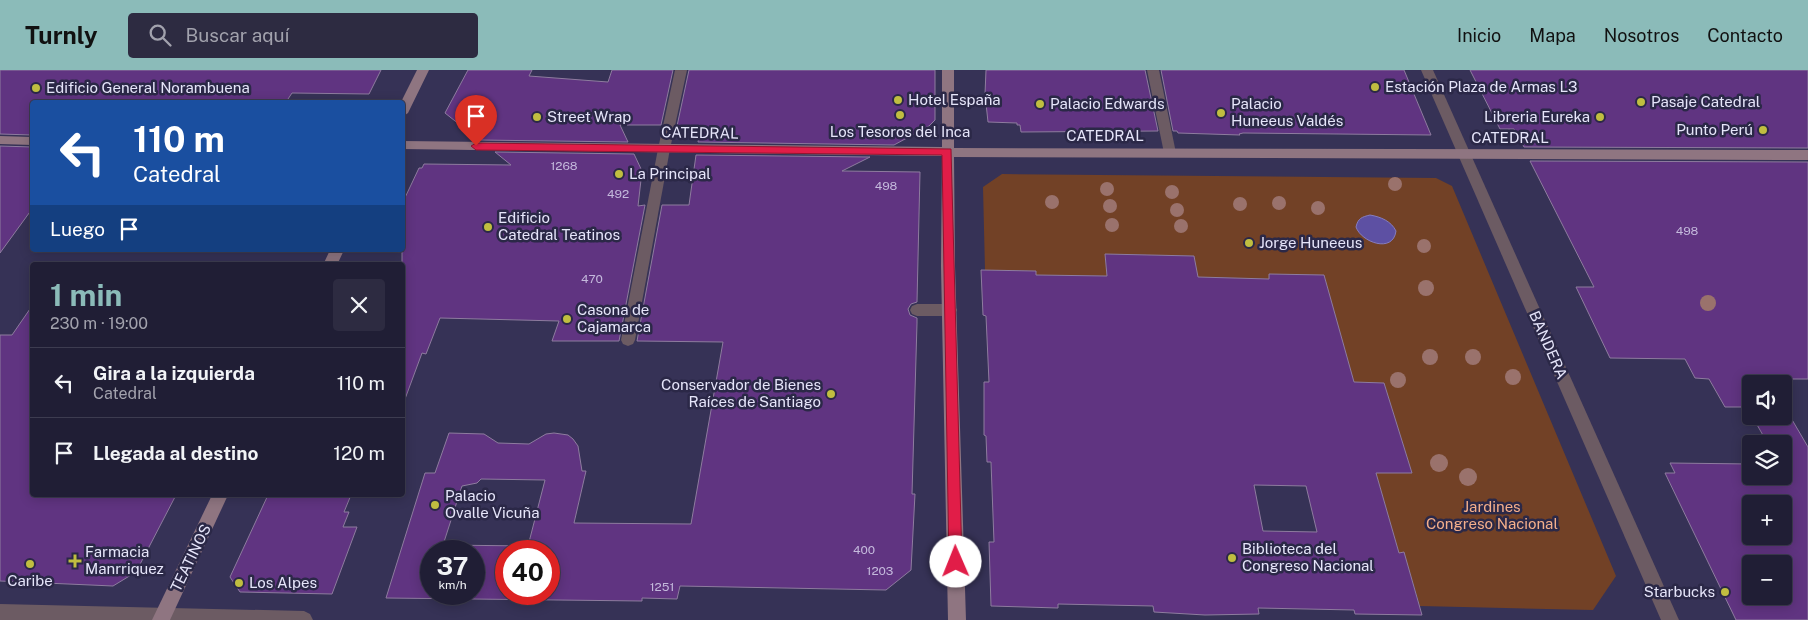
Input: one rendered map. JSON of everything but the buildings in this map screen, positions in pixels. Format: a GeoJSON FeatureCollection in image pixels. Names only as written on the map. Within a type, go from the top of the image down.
{"type":"FeatureCollection","features":[{"type":"Feature","properties":{"kind":"main road"},"geometry":{"type":"LineString","coordinates":[[405,107],[423,70]]}},
{"type":"Feature","properties":{"kind":"main road"},"geometry":{"type":"LineString","coordinates":[[948,70],[947,152],[957,620]]}},
{"type":"Feature","properties":{"kind":"main road"},"geometry":{"type":"LineString","coordinates":[[0,140],[30,141]]}},
{"type":"Feature","properties":{"kind":"main road","name":"CATEDRAL"},"geometry":{"type":"LineString","coordinates":[[405,146],[947,152],[1808,155]]}},
{"type":"Feature","properties":{"kind":"main road","name":"TEATINOS"},"geometry":{"type":"LineString","coordinates":[[162,618],[219,497]]}},
{"type":"Feature","properties":{"kind":"street"},"geometry":{"type":"LineString","coordinates":[[628,340],[664,148],[681,70]]}},
{"type":"Feature","properties":{"kind":"street"},"geometry":{"type":"LineString","coordinates":[[1153,70],[1170,153]]}},
{"type":"Feature","properties":{"kind":"street","name":"BANDERA"},"geometry":{"type":"LineString","coordinates":[[1428,70],[1463,154],[1670,620]]}},
{"type":"Feature","properties":{"kind":"street"},"geometry":{"type":"LineString","coordinates":[[917,310],[950,310]]}},
{"type":"Feature","properties":{"kind":"street"},"geometry":{"type":"LineString","coordinates":[[0,613],[304,620]]}},
{"type":"Feature","properties":{"kind":"shaded area"},"geometry":{"type":"Polygon","coordinates":[[[0,70],[1808,70],[1808,620],[0,620],[0,70]]]}},
{"type":"Feature","properties":{"kind":"shaded area"},"geometry":{"type":"Polygon","coordinates":[[[1370,215],[1385,220],[1391,225],[1396,231],[1394,238],[1383,244],[1370,241],[1364,237],[1356,227],[1359,220],[1370,215]]]}},
{"type":"Feature","properties":{"kind":"green space","name":"Jardines Congreso Nacional"},"geometry":{"type":"Polygon","coordinates":[[[1002,174],[1436,178],[1452,186],[1616,576],[1593,610],[1420,606],[1404,553],[1399,553],[1376,473],[1412,473],[1384,383],[1354,382],[1324,276],[1269,274],[1269,279],[1198,277],[1193,256],[1105,254],[1107,276],[1036,275],[1036,271],[985,270],[983,187],[1002,174]]]}},
{"type":"Feature","properties":{"kind":"place","name":"Estación Plaza de Armas L3"},"geometry":{"type":"Point","coordinates":[1375,87]}},
{"type":"Feature","properties":{"kind":"place","name":"Edificio General Norambuena"},"geometry":{"type":"Point","coordinates":[36,88]}},
{"type":"Feature","properties":{"kind":"place","name":"Hotel España"},"geometry":{"type":"Point","coordinates":[898,100]}},
{"type":"Feature","properties":{"kind":"place","name":"Pasaje Catedral"},"geometry":{"type":"Point","coordinates":[1641,102]}},
{"type":"Feature","properties":{"kind":"place","name":"Palacio Edwards"},"geometry":{"type":"Point","coordinates":[1040,104]}},
{"type":"Feature","properties":{"kind":"place","name":"Palacio Huneeus Valdés"},"geometry":{"type":"Point","coordinates":[1221,113]}},
{"type":"Feature","properties":{"kind":"place","name":"Los Tesoros del Inca"},"geometry":{"type":"Point","coordinates":[900,115]}},
{"type":"Feature","properties":{"kind":"place","name":"Street Wrap"},"geometry":{"type":"Point","coordinates":[537,117]}},
{"type":"Feature","properties":{"kind":"place","name":"Libreria Eureka"},"geometry":{"type":"Point","coordinates":[1600,117]}},
{"type":"Feature","properties":{"kind":"place","name":"Punto Perú"},"geometry":{"type":"Point","coordinates":[1763,130]}},
{"type":"Feature","properties":{"kind":"place","name":"La Principal"},"geometry":{"type":"Point","coordinates":[619,174]}},
{"type":"Feature","properties":{"kind":"place","name":"Edificio Catedral Teatinos"},"geometry":{"type":"Point","coordinates":[488,227]}},
{"type":"Feature","properties":{"kind":"place","name":"Jorge Huneeus"},"geometry":{"type":"Point","coordinates":[1249,243]}},
{"type":"Feature","properties":{"kind":"place","name":"Casona de Cajamarca"},"geometry":{"type":"Point","coordinates":[567,319]}},
{"type":"Feature","properties":{"kind":"place","name":"Conservador de Bienes Raíces de Santiago"},"geometry":{"type":"Point","coordinates":[831,394]}},
{"type":"Feature","properties":{"kind":"place","name":"Palacio Ovalle Vicuña"},"geometry":{"type":"Point","coordinates":[435,505]}},
{"type":"Feature","properties":{"kind":"place","name":"Biblioteca del Congreso Nacional"},"geometry":{"type":"Point","coordinates":[1232,558]}},
{"type":"Feature","properties":{"kind":"place","name":"Farmacia Manrriquez"},"geometry":{"type":"Point","coordinates":[75,561]}},
{"type":"Feature","properties":{"kind":"place","name":"Caribe"},"geometry":{"type":"Point","coordinates":[30,564]}},
{"type":"Feature","properties":{"kind":"place","name":"Los Alpes"},"geometry":{"type":"Point","coordinates":[239,583]}},
{"type":"Feature","properties":{"kind":"place","name":"Starbucks"},"geometry":{"type":"Point","coordinates":[1725,592]}},
{"type":"Feature","properties":{"kind":"route"},"geometry":{"type":"LineString","coordinates":[[476,146],[947,152],[948,266],[956,562]]}}]}
